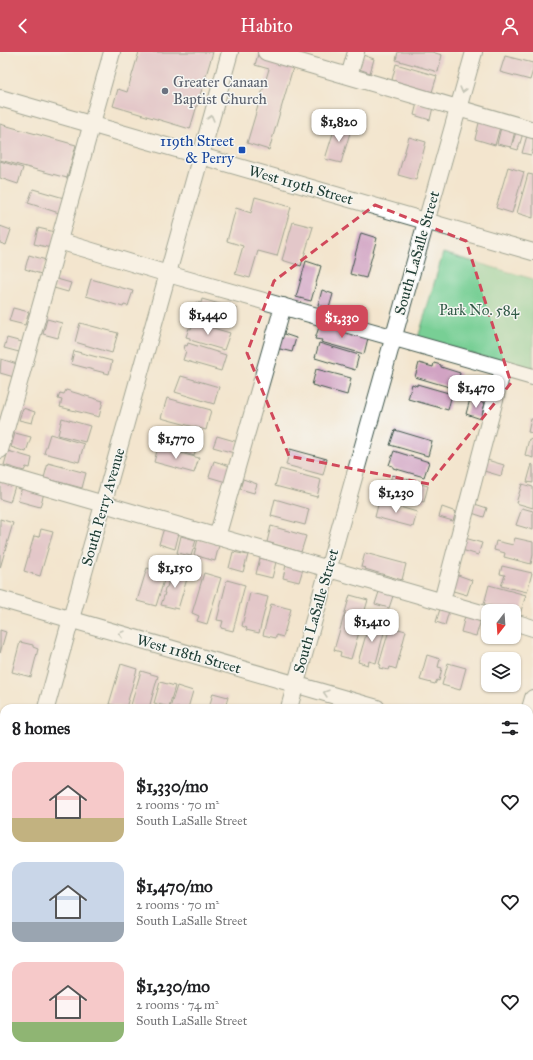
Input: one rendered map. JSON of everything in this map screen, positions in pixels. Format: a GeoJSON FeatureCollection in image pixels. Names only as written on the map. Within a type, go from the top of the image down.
{"type":"FeatureCollection","features":[{"type":"Feature","properties":{"kind":"street"},"geometry":{"type":"LineString","coordinates":[[0,450],[112,52]]}},
{"type":"Feature","properties":{"kind":"street","name":"South Perry Avenue"},"geometry":{"type":"LineString","coordinates":[[47,704],[230,52]]}},
{"type":"Feature","properties":{"kind":"street"},"geometry":{"type":"LineString","coordinates":[[266,52],[533,130]]}},
{"type":"Feature","properties":{"kind":"street"},"geometry":{"type":"LineString","coordinates":[[349,76],[356,52]]}},
{"type":"Feature","properties":{"kind":"street","name":"South LaSalle Street"},"geometry":{"type":"LineString","coordinates":[[290,704],[474,52]]}},
{"type":"Feature","properties":{"kind":"street","name":"West 119th Street"},"geometry":{"type":"LineString","coordinates":[[0,98],[533,252]]}},
{"type":"Feature","properties":{"kind":"street"},"geometry":{"type":"LineString","coordinates":[[59,241],[168,274],[533,377]]}},
{"type":"Feature","properties":{"kind":"street"},"geometry":{"type":"LineString","coordinates":[[217,537],[283,306]]}},
{"type":"Feature","properties":{"kind":"street"},"geometry":{"type":"LineString","coordinates":[[442,601],[503,369]]}},
{"type":"Feature","properties":{"kind":"street"},"geometry":{"type":"LineString","coordinates":[[0,474],[481,613]]}},
{"type":"Feature","properties":{"kind":"street","name":"West 118th Street"},"geometry":{"type":"LineString","coordinates":[[0,599],[364,704]]}},
{"type":"Feature","properties":{"kind":"street"},"geometry":{"type":"LineString","coordinates":[[521,624],[533,628]]}},
{"type":"Feature","properties":{"kind":"highlighted area"},"geometry":{"type":"Polygon","coordinates":[[[375,205],[466,241],[511,383],[429,484],[289,456],[247,353],[274,281],[375,205]]]}},
{"type":"Feature","properties":{"kind":"green space","name":"Park No. 584"},"geometry":{"type":"Polygon","coordinates":[[[443,253],[533,279],[533,364],[531,371],[418,338],[443,253]]]}},
{"type":"Feature","properties":{"kind":"building","name":"Greater Canaan Baptist Church"},"geometry":{"type":"Polygon","coordinates":[[[139,52],[213,52],[190,129],[113,106],[118,89],[127,92],[139,52]]]}},
{"type":"Feature","properties":{"kind":"building"},"geometry":{"type":"Polygon","coordinates":[[[398,52],[432,52],[442,55],[438,72],[396,60],[398,52]]]}},
{"type":"Feature","properties":{"kind":"building"},"geometry":{"type":"Polygon","coordinates":[[[258,54],[294,64],[269,150],[247,143],[269,69],[255,65],[258,54]]]}},
{"type":"Feature","properties":{"kind":"building"},"geometry":{"type":"Polygon","coordinates":[[[363,55],[374,59],[370,73],[359,69],[363,55]]]}},
{"type":"Feature","properties":{"kind":"building"},"geometry":{"type":"Polygon","coordinates":[[[505,56],[533,63],[533,70],[530,80],[500,72],[505,56]]]}},
{"type":"Feature","properties":{"kind":"building"},"geometry":{"type":"Polygon","coordinates":[[[396,64],[437,76],[432,92],[392,80],[396,64]]]}},
{"type":"Feature","properties":{"kind":"building"},"geometry":{"type":"Polygon","coordinates":[[[417,103],[433,107],[430,120],[414,115],[417,103]]]}},
{"type":"Feature","properties":{"kind":"building"},"geometry":{"type":"Polygon","coordinates":[[[480,119],[501,124],[495,145],[475,139],[480,119]]]}},
{"type":"Feature","properties":{"kind":"building"},"geometry":{"type":"Polygon","coordinates":[[[338,122],[352,126],[341,163],[325,159],[338,122]]]}},
{"type":"Feature","properties":{"kind":"building"},"geometry":{"type":"Polygon","coordinates":[[[0,124],[76,145],[67,178],[0,160],[0,124]]]}},
{"type":"Feature","properties":{"kind":"building"},"geometry":{"type":"Polygon","coordinates":[[[501,127],[515,131],[511,147],[497,144],[501,127]]]}},
{"type":"Feature","properties":{"kind":"building"},"geometry":{"type":"Polygon","coordinates":[[[516,132],[523,133],[518,150],[511,148],[516,132]]]}},
{"type":"Feature","properties":{"kind":"building"},"geometry":{"type":"Polygon","coordinates":[[[528,132],[533,134],[533,149],[531,155],[522,153],[528,132]]]}},
{"type":"Feature","properties":{"kind":"building"},"geometry":{"type":"Polygon","coordinates":[[[409,137],[426,142],[416,180],[398,175],[409,137]]]}},
{"type":"Feature","properties":{"kind":"building"},"geometry":{"type":"Polygon","coordinates":[[[0,161],[23,168],[18,184],[0,178],[0,161]]]}},
{"type":"Feature","properties":{"kind":"building"},"geometry":{"type":"Polygon","coordinates":[[[508,167],[524,172],[512,213],[496,208],[508,167]]]}},
{"type":"Feature","properties":{"kind":"building"},"geometry":{"type":"Polygon","coordinates":[[[528,174],[533,175],[533,218],[517,213],[528,174]]]}},
{"type":"Feature","properties":{"kind":"building"},"geometry":{"type":"Polygon","coordinates":[[[33,189],[64,198],[59,213],[28,203],[33,189]]]}},
{"type":"Feature","properties":{"kind":"building"},"geometry":{"type":"Polygon","coordinates":[[[255,197],[291,207],[277,256],[258,251],[250,278],[235,274],[243,246],[227,241],[236,208],[251,213],[255,197]]]}},
{"type":"Feature","properties":{"kind":"building"},"geometry":{"type":"Polygon","coordinates":[[[293,222],[313,227],[301,266],[282,260],[293,222]]]}},
{"type":"Feature","properties":{"kind":"building"},"geometry":{"type":"Polygon","coordinates":[[[0,226],[11,230],[6,245],[0,243],[0,226]]]}},
{"type":"Feature","properties":{"kind":"building"},"geometry":{"type":"Polygon","coordinates":[[[38,228],[55,232],[51,248],[34,244],[38,228]]]}},
{"type":"Feature","properties":{"kind":"building"},"geometry":{"type":"Polygon","coordinates":[[[361,233],[377,238],[366,278],[350,274],[361,233]]]}},
{"type":"Feature","properties":{"kind":"building"},"geometry":{"type":"Polygon","coordinates":[[[29,255],[46,260],[41,274],[25,269],[29,255]]]}},
{"type":"Feature","properties":{"kind":"building"},"geometry":{"type":"Polygon","coordinates":[[[306,261],[321,266],[311,301],[296,297],[306,261]]]}},
{"type":"Feature","properties":{"kind":"building"},"geometry":{"type":"Polygon","coordinates":[[[57,279],[71,283],[68,292],[54,288],[57,279]]]}},
{"type":"Feature","properties":{"kind":"building"},"geometry":{"type":"Polygon","coordinates":[[[91,279],[133,291],[128,306],[124,305],[123,307],[86,296],[91,279]]]}},
{"type":"Feature","properties":{"kind":"building"},"geometry":{"type":"Polygon","coordinates":[[[322,290],[333,294],[329,308],[318,305],[322,290]]]}},
{"type":"Feature","properties":{"kind":"building"},"geometry":{"type":"Polygon","coordinates":[[[202,299],[237,309],[233,323],[193,312],[196,302],[201,303],[202,299]]]}},
{"type":"Feature","properties":{"kind":"building"},"geometry":{"type":"Polygon","coordinates":[[[13,308],[29,312],[25,325],[9,321],[13,308]]]}},
{"type":"Feature","properties":{"kind":"building"},"geometry":{"type":"Polygon","coordinates":[[[47,319],[62,323],[58,338],[43,334],[47,319]]]}},
{"type":"Feature","properties":{"kind":"building"},"geometry":{"type":"Polygon","coordinates":[[[193,322],[230,333],[224,350],[190,340],[190,338],[186,337],[193,322]]]}},
{"type":"Feature","properties":{"kind":"building"},"geometry":{"type":"Polygon","coordinates":[[[80,323],[118,333],[112,353],[75,342],[80,323]]]}},
{"type":"Feature","properties":{"kind":"building"},"geometry":{"type":"Polygon","coordinates":[[[326,326],[368,338],[364,354],[315,339],[319,327],[325,329],[326,326]]]}},
{"type":"Feature","properties":{"kind":"building"},"geometry":{"type":"Polygon","coordinates":[[[281,333],[296,338],[292,352],[276,348],[281,333]]]}},
{"type":"Feature","properties":{"kind":"building"},"geometry":{"type":"Polygon","coordinates":[[[7,338],[22,342],[19,352],[4,348],[7,338]]]}},
{"type":"Feature","properties":{"kind":"building"},"geometry":{"type":"Polygon","coordinates":[[[188,343],[226,355],[221,371],[183,360],[186,351],[184,350],[185,345],[187,346],[188,343]]]}},
{"type":"Feature","properties":{"kind":"building"},"geometry":{"type":"Polygon","coordinates":[[[319,343],[359,355],[355,370],[315,358],[319,343]]]}},
{"type":"Feature","properties":{"kind":"building"},"geometry":{"type":"Polygon","coordinates":[[[74,351],[112,361],[109,374],[71,364],[74,351]]]}},
{"type":"Feature","properties":{"kind":"building"},"geometry":{"type":"Polygon","coordinates":[[[1,359],[17,364],[14,377],[0,373],[1,359]]]}},
{"type":"Feature","properties":{"kind":"building"},"geometry":{"type":"Polygon","coordinates":[[[419,363],[433,367],[434,363],[441,365],[441,367],[460,373],[456,389],[415,377],[419,363]]]}},
{"type":"Feature","properties":{"kind":"building"},"geometry":{"type":"Polygon","coordinates":[[[316,369],[351,378],[347,395],[312,385],[316,369]]]}},
{"type":"Feature","properties":{"kind":"building"},"geometry":{"type":"Polygon","coordinates":[[[181,376],[219,387],[214,404],[175,392],[181,376]]]}},
{"type":"Feature","properties":{"kind":"building"},"geometry":{"type":"Polygon","coordinates":[[[412,384],[417,386],[417,384],[452,394],[448,410],[408,399],[412,384]]]}},
{"type":"Feature","properties":{"kind":"building"},"geometry":{"type":"Polygon","coordinates":[[[66,390],[103,401],[99,417],[60,407],[62,400],[58,399],[60,393],[64,394],[66,390]]]}},
{"type":"Feature","properties":{"kind":"building"},"geometry":{"type":"Polygon","coordinates":[[[167,398],[211,410],[206,430],[161,418],[167,398]]]}},
{"type":"Feature","properties":{"kind":"building"},"geometry":{"type":"Polygon","coordinates":[[[470,399],[485,403],[481,419],[466,414],[470,399]]]}},
{"type":"Feature","properties":{"kind":"building"},"geometry":{"type":"Polygon","coordinates":[[[23,408],[35,412],[32,423],[19,420],[23,408]]]}},
{"type":"Feature","properties":{"kind":"building"},"geometry":{"type":"Polygon","coordinates":[[[62,418],[90,426],[85,442],[58,435],[62,418]]]}},
{"type":"Feature","properties":{"kind":"building"},"geometry":{"type":"Polygon","coordinates":[[[531,419],[533,419],[533,433],[528,432],[531,419]]]}},
{"type":"Feature","properties":{"kind":"building"},"geometry":{"type":"Polygon","coordinates":[[[165,428],[199,439],[194,456],[160,445],[165,428]]]}},
{"type":"Feature","properties":{"kind":"building"},"geometry":{"type":"Polygon","coordinates":[[[395,430],[432,441],[428,456],[390,445],[395,430]]]}},
{"type":"Feature","properties":{"kind":"building"},"geometry":{"type":"Polygon","coordinates":[[[15,433],[31,437],[26,452],[11,447],[15,433]]]}},
{"type":"Feature","properties":{"kind":"building"},"geometry":{"type":"Polygon","coordinates":[[[50,434],[84,444],[79,462],[44,453],[50,434]]]}},
{"type":"Feature","properties":{"kind":"building"},"geometry":{"type":"Polygon","coordinates":[[[217,436],[238,442],[234,453],[213,447],[217,436]]]}},
{"type":"Feature","properties":{"kind":"building"},"geometry":{"type":"Polygon","coordinates":[[[529,439],[533,440],[533,458],[525,455],[529,439]]]}},
{"type":"Feature","properties":{"kind":"building"},"geometry":{"type":"Polygon","coordinates":[[[158,447],[199,458],[194,473],[154,462],[158,447]]]}},
{"type":"Feature","properties":{"kind":"building"},"geometry":{"type":"Polygon","coordinates":[[[290,449],[327,459],[323,475],[286,465],[290,449]]]}},
{"type":"Feature","properties":{"kind":"building"},"geometry":{"type":"Polygon","coordinates":[[[8,451],[32,458],[30,468],[26,467],[24,471],[4,465],[8,451]]]}},
{"type":"Feature","properties":{"kind":"building"},"geometry":{"type":"Polygon","coordinates":[[[394,451],[429,462],[424,477],[393,468],[393,466],[389,465],[394,451]]]}},
{"type":"Feature","properties":{"kind":"building"},"geometry":{"type":"Polygon","coordinates":[[[487,460],[504,465],[501,476],[484,471],[487,460]]]}},
{"type":"Feature","properties":{"kind":"building"},"geometry":{"type":"Polygon","coordinates":[[[214,461],[230,466],[226,482],[209,477],[214,461]]]}},
{"type":"Feature","properties":{"kind":"building"},"geometry":{"type":"Polygon","coordinates":[[[48,463],[86,473],[82,488],[44,478],[48,463]]]}},
{"type":"Feature","properties":{"kind":"building"},"geometry":{"type":"Polygon","coordinates":[[[532,464],[533,465],[533,483],[527,482],[532,464]]]}},
{"type":"Feature","properties":{"kind":"building"},"geometry":{"type":"Polygon","coordinates":[[[280,469],[321,480],[317,497],[275,486],[280,469]]]}},
{"type":"Feature","properties":{"kind":"building"},"geometry":{"type":"Polygon","coordinates":[[[392,475],[428,486],[424,502],[387,492],[392,475]]]}},
{"type":"Feature","properties":{"kind":"building"},"geometry":{"type":"Polygon","coordinates":[[[243,479],[257,484],[254,493],[240,489],[243,479]]]}},
{"type":"Feature","properties":{"kind":"building"},"geometry":{"type":"Polygon","coordinates":[[[0,481],[15,486],[10,502],[0,499],[0,481]]]}},
{"type":"Feature","properties":{"kind":"building"},"geometry":{"type":"Polygon","coordinates":[[[522,484],[533,487],[533,508],[516,503],[522,484]]]}},
{"type":"Feature","properties":{"kind":"building"},"geometry":{"type":"Polygon","coordinates":[[[22,487],[44,493],[40,507],[18,501],[22,487]]]}},
{"type":"Feature","properties":{"kind":"building"},"geometry":{"type":"Polygon","coordinates":[[[275,499],[309,509],[305,525],[271,516],[275,499]]]}},
{"type":"Feature","properties":{"kind":"building"},"geometry":{"type":"Polygon","coordinates":[[[379,501],[417,512],[413,527],[375,517],[379,501]]]}},
{"type":"Feature","properties":{"kind":"building"},"geometry":{"type":"Polygon","coordinates":[[[475,504],[487,508],[484,517],[472,513],[475,504]]]}},
{"type":"Feature","properties":{"kind":"building"},"geometry":{"type":"Polygon","coordinates":[[[442,507],[456,512],[453,521],[439,517],[442,507]]]}},
{"type":"Feature","properties":{"kind":"building"},"geometry":{"type":"Polygon","coordinates":[[[522,508],[533,511],[533,530],[516,525],[522,508]]]}},
{"type":"Feature","properties":{"kind":"building"},"geometry":{"type":"Polygon","coordinates":[[[0,519],[13,523],[0,568],[0,519]]]}},
{"type":"Feature","properties":{"kind":"building"},"geometry":{"type":"Polygon","coordinates":[[[271,526],[306,536],[301,552],[267,542],[271,526]]]}},
{"type":"Feature","properties":{"kind":"building"},"geometry":{"type":"Polygon","coordinates":[[[164,528],[179,533],[175,549],[159,544],[164,528]]]}},
{"type":"Feature","properties":{"kind":"building"},"geometry":{"type":"Polygon","coordinates":[[[41,529],[53,532],[40,576],[24,571],[34,536],[39,537],[41,529]]]}},
{"type":"Feature","properties":{"kind":"building"},"geometry":{"type":"Polygon","coordinates":[[[181,536],[196,540],[191,556],[177,553],[181,536]]]}},
{"type":"Feature","properties":{"kind":"building"},"geometry":{"type":"Polygon","coordinates":[[[465,538],[482,543],[478,555],[462,550],[465,538]]]}},
{"type":"Feature","properties":{"kind":"building"},"geometry":{"type":"Polygon","coordinates":[[[515,538],[533,542],[531,564],[504,557],[505,553],[494,550],[496,541],[513,545],[515,538]]]}},
{"type":"Feature","properties":{"kind":"building"},"geometry":{"type":"Polygon","coordinates":[[[198,539],[219,545],[215,561],[194,555],[198,539]]]}},
{"type":"Feature","properties":{"kind":"building"},"geometry":{"type":"Polygon","coordinates":[[[233,552],[248,555],[243,572],[229,568],[233,552]]]}},
{"type":"Feature","properties":{"kind":"building"},"geometry":{"type":"Polygon","coordinates":[[[365,553],[406,564],[402,580],[361,567],[365,553]]]}},
{"type":"Feature","properties":{"kind":"building"},"geometry":{"type":"Polygon","coordinates":[[[260,558],[276,562],[272,578],[256,574],[260,558]]]}},
{"type":"Feature","properties":{"kind":"building"},"geometry":{"type":"Polygon","coordinates":[[[286,565],[303,569],[299,582],[283,578],[286,565]]]}},
{"type":"Feature","properties":{"kind":"building"},"geometry":{"type":"Polygon","coordinates":[[[502,566],[532,573],[527,592],[501,586],[505,575],[500,574],[502,566]]]}},
{"type":"Feature","properties":{"kind":"building"},"geometry":{"type":"Polygon","coordinates":[[[147,568],[166,574],[156,606],[137,601],[147,568]]]}},
{"type":"Feature","properties":{"kind":"building"},"geometry":{"type":"Polygon","coordinates":[[[173,568],[189,572],[178,609],[161,605],[165,588],[167,587],[173,568]]]}},
{"type":"Feature","properties":{"kind":"building"},"geometry":{"type":"Polygon","coordinates":[[[204,573],[221,578],[207,624],[197,621],[199,616],[192,613],[204,573]]]}},
{"type":"Feature","properties":{"kind":"building"},"geometry":{"type":"Polygon","coordinates":[[[455,574],[472,580],[467,595],[450,590],[455,574]]]}},
{"type":"Feature","properties":{"kind":"building"},"geometry":{"type":"Polygon","coordinates":[[[227,580],[245,585],[233,631],[221,628],[223,621],[217,620],[227,580]]]}},
{"type":"Feature","properties":{"kind":"building"},"geometry":{"type":"Polygon","coordinates":[[[489,585],[526,595],[521,611],[521,604],[484,604],[489,585]]]}},
{"type":"Feature","properties":{"kind":"building"},"geometry":{"type":"Polygon","coordinates":[[[380,589],[394,593],[389,608],[375,604],[380,589]]]}},
{"type":"Feature","properties":{"kind":"building"},"geometry":{"type":"Polygon","coordinates":[[[250,593],[268,597],[259,633],[246,630],[247,628],[242,626],[250,593]]]}},
{"type":"Feature","properties":{"kind":"building"},"geometry":{"type":"Polygon","coordinates":[[[350,595],[368,600],[362,620],[364,621],[362,630],[360,629],[351,659],[340,656],[341,652],[334,650],[350,595]]]}},
{"type":"Feature","properties":{"kind":"building"},"geometry":{"type":"Polygon","coordinates":[[[271,604],[291,609],[283,637],[276,635],[276,638],[263,635],[271,604]]]}},
{"type":"Feature","properties":{"kind":"building"},"geometry":{"type":"Polygon","coordinates":[[[440,609],[449,611],[445,625],[436,622],[440,609]]]}},
{"type":"Feature","properties":{"kind":"building"},"geometry":{"type":"Polygon","coordinates":[[[465,616],[481,620],[476,636],[461,632],[465,616]]]}},
{"type":"Feature","properties":{"kind":"building"},"geometry":{"type":"Polygon","coordinates":[[[370,621],[386,625],[376,663],[369,661],[368,665],[358,662],[370,621]]]}},
{"type":"Feature","properties":{"kind":"building"},"geometry":{"type":"Polygon","coordinates":[[[390,627],[406,631],[396,669],[390,667],[389,670],[379,668],[381,665],[379,664],[390,627]]]}},
{"type":"Feature","properties":{"kind":"building"},"geometry":{"type":"Polygon","coordinates":[[[0,630],[6,632],[0,653],[0,630]]]}},
{"type":"Feature","properties":{"kind":"building"},"geometry":{"type":"Polygon","coordinates":[[[20,642],[33,645],[33,647],[38,649],[31,677],[12,672],[20,642]]]}},
{"type":"Feature","properties":{"kind":"building"},"geometry":{"type":"Polygon","coordinates":[[[427,655],[440,659],[438,667],[442,668],[439,681],[437,680],[435,684],[420,680],[427,655]]]}},
{"type":"Feature","properties":{"kind":"building"},"geometry":{"type":"Polygon","coordinates":[[[448,663],[466,668],[460,690],[442,685],[448,663]]]}},
{"type":"Feature","properties":{"kind":"building"},"geometry":{"type":"Polygon","coordinates":[[[121,664],[137,669],[127,704],[109,704],[121,664]]]}},
{"type":"Feature","properties":{"kind":"building"},"geometry":{"type":"Polygon","coordinates":[[[141,671],[158,676],[150,704],[131,704],[141,671]]]}},
{"type":"Feature","properties":{"kind":"building"},"geometry":{"type":"Polygon","coordinates":[[[160,682],[175,686],[170,704],[154,703],[160,682]]]}},
{"type":"Feature","properties":{"kind":"building"},"geometry":{"type":"Polygon","coordinates":[[[177,686],[193,691],[189,704],[171,704],[177,686]]]}},
{"type":"Feature","properties":{"kind":"building"},"geometry":{"type":"Polygon","coordinates":[[[213,693],[228,697],[226,704],[210,704],[213,693]]]}},
{"type":"Feature","properties":{"kind":"place","name":"Greater Canaan Baptist Church"},"geometry":{"type":"Point","coordinates":[165,91]}},
{"type":"Feature","properties":{"kind":"place","name":"119th Street & Perry"},"geometry":{"type":"Point","coordinates":[242,150]}}]}
